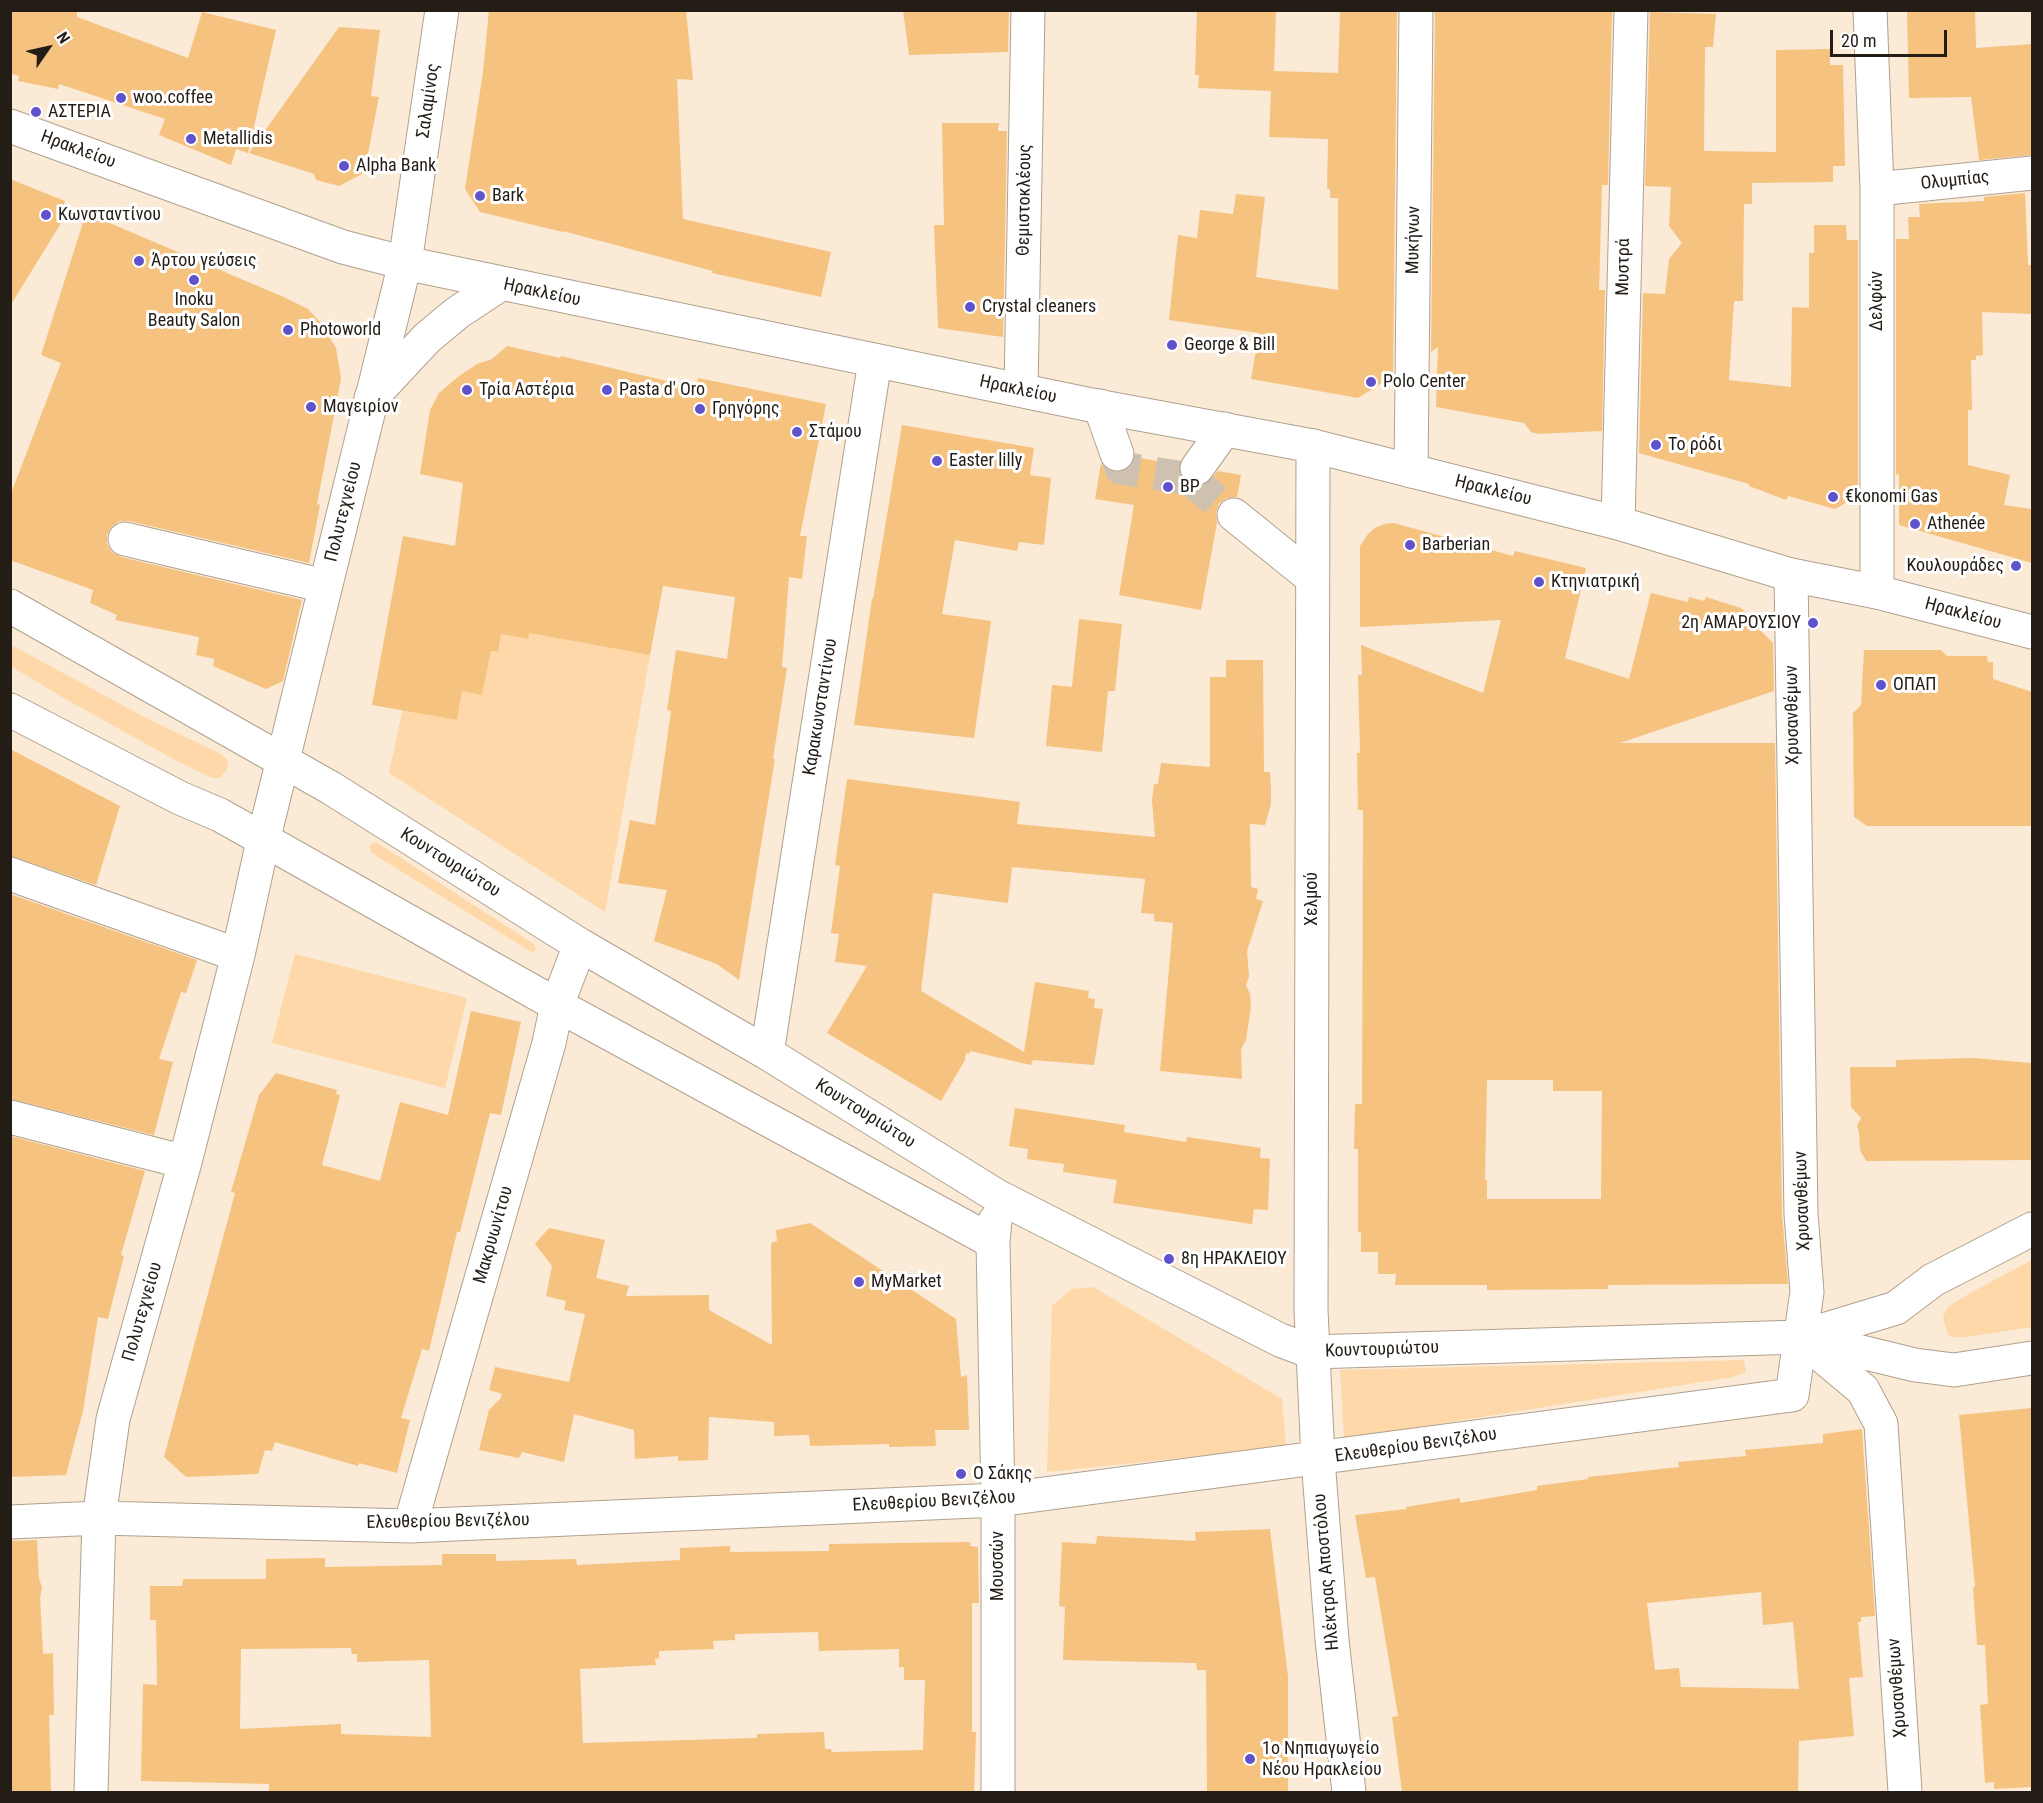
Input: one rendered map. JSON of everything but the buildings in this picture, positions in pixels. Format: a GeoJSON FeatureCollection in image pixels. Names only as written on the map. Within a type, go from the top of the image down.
{"type":"FeatureCollection","features":[{"type":"Feature","properties":{"kind":"street","name":"Σαλαμίνος"},"geometry":{"type":"LineString","coordinates":[[405,263],[442,10]]}},
{"type":"Feature","properties":{"kind":"street","name":"Θεμιστοκλέους"},"geometry":{"type":"LineString","coordinates":[[1021,390],[1028,10]]}},
{"type":"Feature","properties":{"kind":"street","name":"Μυκήνων"},"geometry":{"type":"LineString","coordinates":[[1411,471],[1416,10]]}},
{"type":"Feature","properties":{"kind":"street","name":"Μυστρά"},"geometry":{"type":"LineString","coordinates":[[1618,523],[1631,10]]}},
{"type":"Feature","properties":{"kind":"street","name":"Δελφών"},"geometry":{"type":"LineString","coordinates":[[1870,10],[1876,189],[1877,592]]}},
{"type":"Feature","properties":{"kind":"street","name":"Ηρακλείου"},"geometry":{"type":"LineString","coordinates":[[10,126],[343,246],[405,263],[875,361],[1313,446],[1618,523],[1791,575],[1877,592],[2032,632]]}},
{"type":"Feature","properties":{"kind":"street","name":"Ολυμπίας"},"geometry":{"type":"LineString","coordinates":[[1876,189],[2032,173]]}},
{"type":"Feature","properties":{"kind":"street","name":"Πολυτεχνείου"},"geometry":{"type":"LineString","coordinates":[[91,1792],[99,1518],[112,1419],[184,1162],[238,955],[263,841],[405,263]]}},
{"type":"Feature","properties":{"kind":"street"},"geometry":{"type":"LineString","coordinates":[[371,398],[427,338],[457,313],[501,284]]}},
{"type":"Feature","properties":{"kind":"street","name":"Καρακωνσταντίνου"},"geometry":{"type":"LineString","coordinates":[[767,1053],[875,361]]}},
{"type":"Feature","properties":{"kind":"street"},"geometry":{"type":"LineString","coordinates":[[1100,406],[1117,454]]}},
{"type":"Feature","properties":{"kind":"street"},"geometry":{"type":"LineString","coordinates":[[1197,468],[1225,429]]}},
{"type":"Feature","properties":{"kind":"street","name":"Χελμού"},"geometry":{"type":"LineString","coordinates":[[1312,1352],[1313,446]]}},
{"type":"Feature","properties":{"kind":"street"},"geometry":{"type":"LineString","coordinates":[[1234,514],[1312,578]]}},
{"type":"Feature","properties":{"kind":"street"},"geometry":{"type":"LineString","coordinates":[[125,539],[326,586]]}},
{"type":"Feature","properties":{"kind":"street","name":"Χρυσανθέμων"},"geometry":{"type":"LineString","coordinates":[[1791,575],[1801,1202],[1807,1292],[1800,1337],[1863,1390],[1881,1424],[1905,1792]]}},
{"type":"Feature","properties":{"kind":"street","name":"Κουντουριώτου"},"geometry":{"type":"LineString","coordinates":[[10,606],[331,788],[580,945],[767,1053],[997,1196],[1280,1340],[1312,1352],[1800,1337]]}},
{"type":"Feature","properties":{"kind":"street"},"geometry":{"type":"LineString","coordinates":[[10,710],[180,798],[220,815],[557,1005],[993,1242]]}},
{"type":"Feature","properties":{"kind":"street"},"geometry":{"type":"LineString","coordinates":[[10,874],[238,955]]}},
{"type":"Feature","properties":{"kind":"street","name":"Μακρυωνίτου"},"geometry":{"type":"LineString","coordinates":[[410,1526],[542,1066],[557,1005],[580,945]]}},
{"type":"Feature","properties":{"kind":"street"},"geometry":{"type":"LineString","coordinates":[[10,1117],[184,1162]]}},
{"type":"Feature","properties":{"kind":"street","name":"Μουσσών"},"geometry":{"type":"LineString","coordinates":[[997,1196],[993,1242],[998,1500],[998,1792]]}},
{"type":"Feature","properties":{"kind":"street"},"geometry":{"type":"LineString","coordinates":[[1800,1337],[1896,1308],[1933,1280],[2032,1229]]}},
{"type":"Feature","properties":{"kind":"street"},"geometry":{"type":"LineString","coordinates":[[1800,1337],[1915,1365],[1954,1370],[2032,1358]]}},
{"type":"Feature","properties":{"kind":"street","name":"Ελευθερίου Βενιζέλου"},"geometry":{"type":"LineString","coordinates":[[10,1522],[99,1518],[410,1526],[998,1500],[1792,1395],[1800,1337]]}},
{"type":"Feature","properties":{"kind":"street","name":"Ηλέκτρας Αποστόλου"},"geometry":{"type":"LineString","coordinates":[[1312,1352],[1332,1640],[1349,1792]]}},
{"type":"Feature","properties":{"kind":"shaded area"},"geometry":{"type":"Polygon","coordinates":[[[529,633],[650,655],[605,912],[389,773],[404,703],[428,715],[457,720],[462,691],[482,695],[491,651],[498,652],[501,634],[527,639],[529,633]]]}},
{"type":"Feature","properties":{"kind":"shaded area"},"geometry":{"type":"Polygon","coordinates":[[[13,646],[150,720],[221,754],[228,760],[227,769],[220,778],[212,778],[62,697],[11,666],[13,646]]]}},
{"type":"Feature","properties":{"kind":"shaded area"},"geometry":{"type":"Polygon","coordinates":[[[376,842],[534,944],[536,949],[533,952],[525,948],[378,857],[370,851],[370,845],[376,842]]]}},
{"type":"Feature","properties":{"kind":"shaded area"},"geometry":{"type":"Polygon","coordinates":[[[295,954],[467,998],[445,1088],[272,1043],[295,954]]]}},
{"type":"Feature","properties":{"kind":"shaded area"},"geometry":{"type":"Polygon","coordinates":[[[2032,1260],[2032,1327],[1966,1337],[1951,1337],[1947,1332],[1943,1317],[1948,1307],[2032,1260]]]}},
{"type":"Feature","properties":{"kind":"shaded area"},"geometry":{"type":"Polygon","coordinates":[[[1093,1287],[1282,1399],[1286,1447],[1047,1472],[1052,1306],[1071,1289],[1093,1287]]]}},
{"type":"Feature","properties":{"kind":"shaded area"},"geometry":{"type":"Polygon","coordinates":[[[1744,1360],[1746,1372],[1733,1377],[1344,1439],[1340,1370],[1744,1360]]]}},
{"type":"Feature","properties":{"kind":"tunnel"},"geometry":{"type":"LineString","coordinates":[[1117,454],[1121,468],[1190,479],[1197,468]]}},
{"type":"Feature","properties":{"kind":"tunnel"},"geometry":{"type":"LineString","coordinates":[[1190,479],[1234,515]]}},
{"type":"Feature","properties":{"kind":"place","name":"woo.coffee"},"geometry":{"type":"Point","coordinates":[121,98]}},
{"type":"Feature","properties":{"kind":"place","name":"ΑΣΤΕΡΙΑ"},"geometry":{"type":"Point","coordinates":[36,112]}},
{"type":"Feature","properties":{"kind":"place","name":"Metallidis"},"geometry":{"type":"Point","coordinates":[191,139]}},
{"type":"Feature","properties":{"kind":"place","name":"Alpha Bank"},"geometry":{"type":"Point","coordinates":[344,166]}},
{"type":"Feature","properties":{"kind":"place","name":"Bark"},"geometry":{"type":"Point","coordinates":[480,196]}},
{"type":"Feature","properties":{"kind":"place","name":"Κωνσταντίνου"},"geometry":{"type":"Point","coordinates":[46,215]}},
{"type":"Feature","properties":{"kind":"place","name":"Άρτου γεύσεις"},"geometry":{"type":"Point","coordinates":[139,261]}},
{"type":"Feature","properties":{"kind":"place","name":"Inoku Beauty Salon"},"geometry":{"type":"Point","coordinates":[194,280]}},
{"type":"Feature","properties":{"kind":"place","name":"Crystal cleaners"},"geometry":{"type":"Point","coordinates":[970,307]}},
{"type":"Feature","properties":{"kind":"place","name":"Photoworld"},"geometry":{"type":"Point","coordinates":[288,330]}},
{"type":"Feature","properties":{"kind":"place","name":"George & Bill"},"geometry":{"type":"Point","coordinates":[1172,345]}},
{"type":"Feature","properties":{"kind":"place","name":"Polo Center"},"geometry":{"type":"Point","coordinates":[1371,382]}},
{"type":"Feature","properties":{"kind":"place","name":"Τρία Αστέρια"},"geometry":{"type":"Point","coordinates":[467,390]}},
{"type":"Feature","properties":{"kind":"place","name":"Pasta d' Oro"},"geometry":{"type":"Point","coordinates":[607,390]}},
{"type":"Feature","properties":{"kind":"place","name":"Μαγειρίον"},"geometry":{"type":"Point","coordinates":[311,407]}},
{"type":"Feature","properties":{"kind":"place","name":"Γρηγόρης"},"geometry":{"type":"Point","coordinates":[700,409]}},
{"type":"Feature","properties":{"kind":"place","name":"Στάμου"},"geometry":{"type":"Point","coordinates":[797,432]}},
{"type":"Feature","properties":{"kind":"place","name":"Το ρόδι"},"geometry":{"type":"Point","coordinates":[1656,445]}},
{"type":"Feature","properties":{"kind":"place","name":"Easter lilly"},"geometry":{"type":"Point","coordinates":[937,461]}},
{"type":"Feature","properties":{"kind":"place","name":"BP"},"geometry":{"type":"Point","coordinates":[1168,487]}},
{"type":"Feature","properties":{"kind":"place","name":"€konomi Gas"},"geometry":{"type":"Point","coordinates":[1833,497]}},
{"type":"Feature","properties":{"kind":"place","name":"Athenée"},"geometry":{"type":"Point","coordinates":[1915,524]}},
{"type":"Feature","properties":{"kind":"place","name":"Barberian"},"geometry":{"type":"Point","coordinates":[1410,545]}},
{"type":"Feature","properties":{"kind":"place","name":"Κουλουράδες"},"geometry":{"type":"Point","coordinates":[2016,566]}},
{"type":"Feature","properties":{"kind":"place","name":"Κτηνιατρική"},"geometry":{"type":"Point","coordinates":[1539,582]}},
{"type":"Feature","properties":{"kind":"place","name":"2η ΑΜΑΡΟΥΣΙΟΥ"},"geometry":{"type":"Point","coordinates":[1813,623]}},
{"type":"Feature","properties":{"kind":"place","name":"ΟΠΑΠ"},"geometry":{"type":"Point","coordinates":[1881,685]}},
{"type":"Feature","properties":{"kind":"place","name":"8η ΗΡΑΚΛΕΙΟΥ"},"geometry":{"type":"Point","coordinates":[1169,1259]}},
{"type":"Feature","properties":{"kind":"place","name":"MyMarket"},"geometry":{"type":"Point","coordinates":[859,1282]}},
{"type":"Feature","properties":{"kind":"place","name":"Ο Σάκης"},"geometry":{"type":"Point","coordinates":[961,1474]}},
{"type":"Feature","properties":{"kind":"place","name":"1ο Νηπιαγωγείο Νέου Ηρακλείου"},"geometry":{"type":"Point","coordinates":[1250,1759]}}]}
